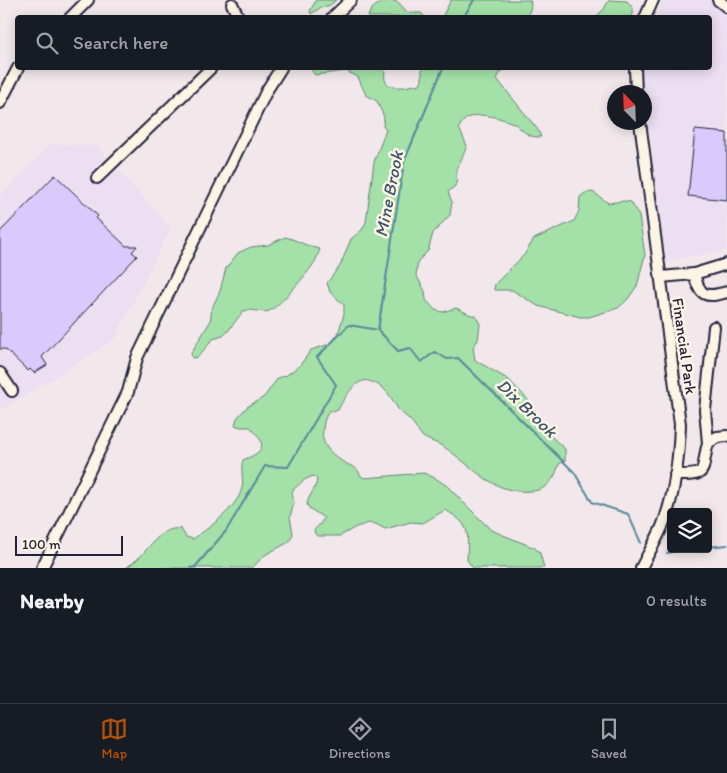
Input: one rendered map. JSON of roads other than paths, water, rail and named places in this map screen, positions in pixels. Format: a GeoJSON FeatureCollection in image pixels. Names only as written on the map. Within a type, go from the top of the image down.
{"type":"FeatureCollection","features":[{"type":"Feature","properties":{"kind":"lane"},"geometry":{"type":"LineString","coordinates":[[73,15],[88,0]]}},
{"type":"Feature","properties":{"kind":"lane"},"geometry":{"type":"LineString","coordinates":[[335,15],[352,0]]}},
{"type":"Feature","properties":{"kind":"lane"},"geometry":{"type":"LineString","coordinates":[[646,15],[653,0]]}},
{"type":"Feature","properties":{"kind":"lane"},"geometry":{"type":"LineString","coordinates":[[718,0],[727,7]]}},
{"type":"Feature","properties":{"kind":"lane"},"geometry":{"type":"LineString","coordinates":[[232,1],[238,15]]}},
{"type":"Feature","properties":{"kind":"lane"},"geometry":{"type":"LineString","coordinates":[[0,103],[17,70]]}},
{"type":"Feature","properties":{"kind":"lane"},"geometry":{"type":"LineString","coordinates":[[97,178],[209,70]]}},
{"type":"Feature","properties":{"kind":"lane"},"geometry":{"type":"LineString","coordinates":[[42,568],[128,392],[136,358],[267,90],[280,70]]}},
{"type":"Feature","properties":{"kind":"lane"},"geometry":{"type":"LineString","coordinates":[[635,70],[636,85]]}},
{"type":"Feature","properties":{"kind":"lane","name":"Financial Park"},"geometry":{"type":"LineString","coordinates":[[641,130],[680,417],[671,498],[662,528],[641,568]]}},
{"type":"Feature","properties":{"kind":"lane"},"geometry":{"type":"LineString","coordinates":[[661,277],[694,274],[727,264]]}},
{"type":"Feature","properties":{"kind":"lane"},"geometry":{"type":"LineString","coordinates":[[694,274],[699,290],[706,296],[727,292]]}},
{"type":"Feature","properties":{"kind":"lane"},"geometry":{"type":"LineString","coordinates":[[675,475],[697,474],[702,471],[705,465],[708,443],[705,410],[714,327]]}},
{"type":"Feature","properties":{"kind":"lane"},"geometry":{"type":"LineString","coordinates":[[0,373],[12,391]]}},
{"type":"Feature","properties":{"kind":"lane"},"geometry":{"type":"LineString","coordinates":[[708,443],[718,437],[727,436]]}},
{"type":"Feature","properties":{"kind":"waterway","name":"Mine Brook"},"geometry":{"type":"LineString","coordinates":[[465,15],[474,0]]}},
{"type":"Feature","properties":{"kind":"waterway","name":"Mine Brook"},"geometry":{"type":"LineString","coordinates":[[378,330],[404,162],[442,70]]}},
{"type":"Feature","properties":{"kind":"waterway"},"geometry":{"type":"LineString","coordinates":[[190,568],[195,567],[226,531],[265,466],[288,467],[336,385],[317,357],[349,325],[378,330]]}},
{"type":"Feature","properties":{"kind":"waterway","name":"Dix Brook"},"geometry":{"type":"LineString","coordinates":[[378,330],[398,351],[410,348],[421,362],[435,352],[447,359],[458,358],[574,472],[592,502],[628,514],[641,543]]}},
{"type":"Feature","properties":{"kind":"waterway","name":"Dix Brook"},"geometry":{"type":"LineString","coordinates":[[712,547],[727,545]]}}]}
